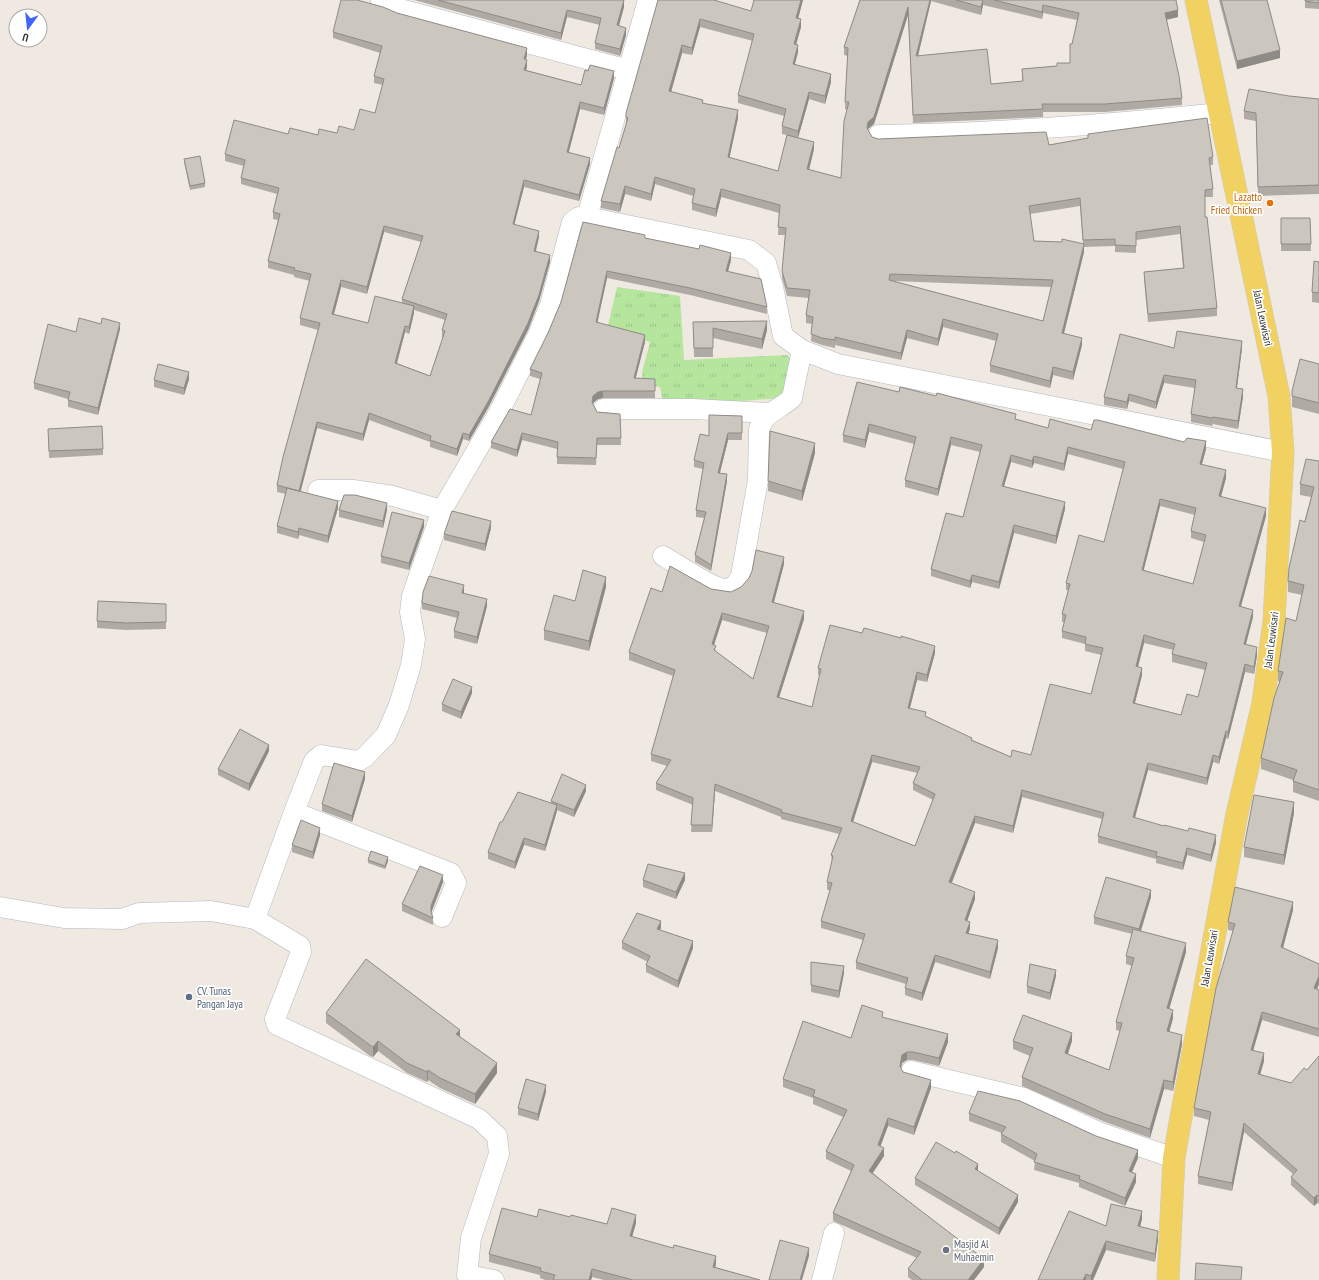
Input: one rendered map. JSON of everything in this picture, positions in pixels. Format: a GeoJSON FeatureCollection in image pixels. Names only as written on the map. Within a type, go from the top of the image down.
{"type":"FeatureCollection","features":[{"type":"Feature","properties":{"kind":"main road","name":"Jalan Leuwisari"},"geometry":{"type":"LineString","coordinates":[[1168,1280],[1174,1158],[1216,920],[1237,814],[1263,703],[1274,621],[1284,452],[1279,396],[1196,0]]}},
{"type":"Feature","properties":{"kind":"street"},"geometry":{"type":"LineString","coordinates":[[381,0],[408,12],[628,70]]}},
{"type":"Feature","properties":{"kind":"street"},"geometry":{"type":"LineString","coordinates":[[587,217],[648,0]]}},
{"type":"Feature","properties":{"kind":"street"},"geometry":{"type":"LineString","coordinates":[[878,135],[970,133],[1148,120],[1220,113]]}},
{"type":"Feature","properties":{"kind":"street"},"geometry":{"type":"LineString","coordinates":[[255,919],[314,760],[321,755],[358,761],[386,735],[399,705],[411,665],[415,640],[410,612],[412,596],[442,510],[498,414],[538,335],[550,305],[572,222],[579,217],[587,217],[749,250],[766,263],[773,287],[783,336],[802,350],[838,364],[1284,452]]}},
{"type":"Feature","properties":{"kind":"street"},"geometry":{"type":"LineString","coordinates":[[663,556],[717,587],[729,588],[735,585],[741,576],[758,480],[759,430],[764,417],[792,398],[802,350]]}},
{"type":"Feature","properties":{"kind":"street"},"geometry":{"type":"LineString","coordinates":[[603,409],[694,409],[770,412]]}},
{"type":"Feature","properties":{"kind":"street"},"geometry":{"type":"LineString","coordinates":[[318,490],[353,490],[393,496],[442,510]]}},
{"type":"Feature","properties":{"kind":"street"},"geometry":{"type":"LineString","coordinates":[[294,812],[451,873],[456,883],[442,917]]}},
{"type":"Feature","properties":{"kind":"street"},"geometry":{"type":"LineString","coordinates":[[0,907],[64,918],[122,919],[139,913],[211,912],[255,919],[300,946],[301,952],[275,1019],[277,1025],[479,1119],[497,1136],[499,1154],[471,1238],[467,1278],[494,1280]]}},
{"type":"Feature","properties":{"kind":"street"},"geometry":{"type":"LineString","coordinates":[[910,1071],[1024,1098],[1101,1133],[1174,1158]]}},
{"type":"Feature","properties":{"kind":"street"},"geometry":{"type":"LineString","coordinates":[[822,1280],[834,1233]]}},
{"type":"Feature","properties":{"kind":"green space"},"geometry":{"type":"Polygon","coordinates":[[[617,287],[680,296],[684,360],[787,355],[792,360],[782,398],[664,407],[660,387],[643,385],[642,372],[650,342],[618,331],[608,325],[617,287]]]}},
{"type":"Feature","properties":{"kind":"building"},"geometry":{"type":"Polygon","coordinates":[[[341,0],[357,0],[383,7],[397,13],[527,48],[524,59],[527,60],[524,70],[581,85],[585,70],[588,71],[590,65],[614,71],[604,108],[580,102],[567,152],[590,158],[579,195],[524,180],[513,224],[539,231],[534,251],[550,255],[539,295],[528,323],[488,402],[469,435],[463,433],[457,449],[430,440],[431,436],[369,413],[363,434],[317,422],[299,491],[277,485],[283,457],[320,323],[300,318],[311,274],[268,261],[280,214],[273,212],[279,188],[241,178],[245,160],[225,154],[234,120],[288,134],[290,128],[318,135],[319,129],[337,133],[339,126],[354,130],[360,109],[375,113],[384,79],[374,76],[382,46],[333,32],[341,0]],[[384,226],[367,287],[341,280],[332,314],[368,323],[375,296],[414,306],[409,327],[405,326],[395,363],[430,376],[445,331],[442,330],[447,314],[402,299],[423,236],[384,226]]]}},
{"type":"Feature","properties":{"kind":"building"},"geometry":{"type":"Polygon","coordinates":[[[438,0],[624,0],[617,25],[626,28],[620,49],[595,43],[601,18],[567,10],[561,33],[438,0]]]}},
{"type":"Feature","properties":{"kind":"building"},"geometry":{"type":"Polygon","coordinates":[[[658,0],[714,0],[751,11],[754,0],[801,0],[796,18],[801,19],[794,44],[798,45],[793,64],[831,74],[825,96],[809,92],[798,131],[782,126],[786,109],[738,95],[754,34],[700,19],[692,48],[682,45],[669,91],[703,100],[702,103],[738,110],[728,157],[778,171],[787,135],[814,142],[807,169],[841,178],[844,121],[849,102],[845,102],[848,48],[844,47],[860,0],[930,0],[916,56],[987,49],[991,84],[1023,81],[1022,69],[1057,66],[1057,63],[1070,63],[1070,44],[1072,44],[1079,13],[1043,5],[1042,12],[994,0],[1176,0],[1178,10],[1165,13],[1179,76],[1182,98],[1105,104],[1042,104],[1043,109],[913,115],[908,7],[874,117],[868,122],[867,128],[872,137],[878,139],[1046,132],[1049,145],[1088,138],[1088,134],[1207,118],[1213,157],[1209,158],[1213,189],[1205,190],[1205,217],[1207,217],[1217,308],[1148,314],[1144,272],[1184,268],[1180,226],[1136,232],[1136,246],[1115,245],[1115,239],[1083,240],[1080,198],[1029,206],[1034,241],[1062,242],[1062,239],[1084,244],[1062,333],[1082,338],[1073,372],[1053,367],[1050,381],[990,365],[998,334],[943,319],[938,339],[907,330],[901,353],[835,337],[835,340],[822,338],[811,334],[813,317],[806,315],[810,290],[787,288],[782,271],[786,228],[778,227],[780,205],[721,189],[716,209],[692,203],[695,189],[655,177],[651,194],[625,186],[620,204],[601,201],[617,147],[619,148],[628,118],[626,117],[658,0]],[[890,274],[889,280],[1043,321],[1053,280],[890,274]]]}},
{"type":"Feature","properties":{"kind":"building"},"geometry":{"type":"Polygon","coordinates":[[[956,0],[983,0],[981,7],[956,0]]]}},
{"type":"Feature","properties":{"kind":"building"},"geometry":{"type":"Polygon","coordinates":[[[1221,0],[1267,0],[1280,50],[1237,61],[1221,0]]]}},
{"type":"Feature","properties":{"kind":"building"},"geometry":{"type":"Polygon","coordinates":[[[1319,0],[1319,3],[1305,1],[1319,0]]]}},
{"type":"Feature","properties":{"kind":"building"},"geometry":{"type":"Polygon","coordinates":[[[1249,89],[1289,96],[1319,99],[1319,185],[1258,187],[1256,113],[1244,111],[1249,89]]]}},
{"type":"Feature","properties":{"kind":"building"},"geometry":{"type":"Polygon","coordinates":[[[200,156],[205,183],[190,186],[184,159],[200,156]]]}},
{"type":"Feature","properties":{"kind":"building"},"geometry":{"type":"Polygon","coordinates":[[[1281,218],[1310,218],[1311,244],[1281,244],[1281,218]]]}},
{"type":"Feature","properties":{"kind":"building"},"geometry":{"type":"Polygon","coordinates":[[[583,222],[645,235],[645,238],[699,249],[700,245],[731,253],[726,271],[761,279],[767,307],[690,288],[607,271],[596,322],[645,335],[634,378],[655,379],[655,391],[603,391],[598,392],[593,396],[592,402],[597,412],[620,414],[621,438],[597,438],[596,458],[557,457],[558,442],[522,433],[517,450],[491,442],[510,409],[531,415],[542,373],[530,369],[548,333],[561,302],[583,222]]]}},
{"type":"Feature","properties":{"kind":"building"},"geometry":{"type":"Polygon","coordinates":[[[1314,261],[1319,262],[1319,293],[1312,292],[1314,261]]]}},
{"type":"Feature","properties":{"kind":"building"},"geometry":{"type":"Polygon","coordinates":[[[79,318],[101,324],[102,318],[120,323],[98,408],[68,400],[70,392],[34,383],[48,324],[76,332],[79,318]]]}},
{"type":"Feature","properties":{"kind":"building"},"geometry":{"type":"Polygon","coordinates":[[[767,321],[762,339],[713,328],[713,348],[694,348],[693,322],[767,321]]]}},
{"type":"Feature","properties":{"kind":"building"},"geometry":{"type":"Polygon","coordinates":[[[1177,331],[1242,341],[1236,388],[1243,389],[1238,421],[1191,414],[1196,380],[1164,375],[1156,402],[1129,394],[1127,402],[1104,397],[1120,334],[1174,348],[1177,331]]]}},
{"type":"Feature","properties":{"kind":"building"},"geometry":{"type":"Polygon","coordinates":[[[1300,359],[1319,364],[1319,403],[1292,396],[1300,359]]]}},
{"type":"Feature","properties":{"kind":"building"},"geometry":{"type":"Polygon","coordinates":[[[158,364],[189,372],[184,388],[154,380],[158,364]]]}},
{"type":"Feature","properties":{"kind":"building"},"geometry":{"type":"Polygon","coordinates":[[[857,382],[899,392],[900,387],[936,396],[937,393],[1016,414],[1015,419],[1048,428],[1050,419],[1091,430],[1094,420],[1098,420],[1184,442],[1187,438],[1206,441],[1200,464],[1226,470],[1219,496],[1266,508],[1239,606],[1253,610],[1244,644],[1257,647],[1254,667],[1245,664],[1228,732],[1226,731],[1219,757],[1213,755],[1207,778],[1148,763],[1133,817],[1164,826],[1188,831],[1189,828],[1216,835],[1211,855],[1187,848],[1183,863],[1156,856],[1157,852],[1098,836],[1104,813],[1022,790],[1013,826],[975,816],[949,882],[975,892],[965,920],[970,922],[966,933],[998,940],[990,972],[935,955],[922,993],[905,988],[908,978],[856,962],[865,934],[821,921],[832,883],[827,882],[833,856],[831,855],[842,828],[781,812],[782,810],[715,784],[712,825],[691,825],[693,798],[656,783],[671,760],[651,754],[675,670],[629,652],[651,588],[662,592],[670,566],[711,589],[731,592],[741,587],[749,578],[752,571],[756,550],[784,557],[772,602],[804,611],[777,697],[812,707],[821,669],[818,668],[830,625],[862,633],[864,628],[901,638],[901,636],[935,646],[927,675],[917,672],[908,708],[926,712],[925,716],[972,738],[971,740],[1011,757],[1012,750],[1031,755],[1050,684],[1091,694],[1103,648],[1085,644],[1086,637],[1062,631],[1066,615],[1062,614],[1070,584],[1066,583],[1079,535],[1104,542],[1125,462],[1068,447],[1064,464],[1034,456],[1032,461],[1011,455],[1002,486],[1065,502],[1056,536],[1014,525],[999,582],[972,575],[970,581],[931,569],[946,513],[963,517],[982,445],[951,437],[938,489],[905,480],[916,437],[869,424],[865,440],[843,435],[857,382]],[[1160,499],[1142,570],[1193,584],[1206,535],[1191,531],[1196,508],[1160,499]],[[722,613],[712,644],[716,646],[714,650],[753,679],[769,626],[722,613]],[[1144,635],[1136,666],[1142,668],[1133,703],[1181,715],[1187,694],[1198,697],[1207,663],[1172,654],[1175,644],[1144,635]],[[872,755],[851,821],[915,846],[935,794],[913,783],[920,767],[872,755]]]}},
{"type":"Feature","properties":{"kind":"building"},"geometry":{"type":"Polygon","coordinates":[[[709,415],[742,416],[742,433],[728,433],[718,473],[727,474],[711,565],[695,555],[706,512],[696,510],[704,463],[694,460],[700,434],[709,436],[709,415]]]}},
{"type":"Feature","properties":{"kind":"building"},"geometry":{"type":"Polygon","coordinates":[[[102,426],[103,449],[49,451],[48,429],[102,426]]]}},
{"type":"Feature","properties":{"kind":"building"},"geometry":{"type":"Polygon","coordinates":[[[770,431],[815,443],[802,491],[768,481],[770,431]]]}},
{"type":"Feature","properties":{"kind":"building"},"geometry":{"type":"Polygon","coordinates":[[[1306,459],[1319,461],[1319,790],[1293,781],[1297,770],[1261,758],[1274,698],[1283,672],[1278,671],[1286,618],[1296,621],[1304,585],[1288,581],[1289,568],[1300,520],[1305,522],[1314,487],[1300,484],[1306,459]]]}},
{"type":"Feature","properties":{"kind":"building"},"geometry":{"type":"Polygon","coordinates":[[[287,488],[338,501],[328,536],[299,528],[298,532],[277,526],[287,488]]]}},
{"type":"Feature","properties":{"kind":"building"},"geometry":{"type":"Polygon","coordinates":[[[344,495],[355,495],[387,503],[383,521],[339,510],[344,495]]]}},
{"type":"Feature","properties":{"kind":"building"},"geometry":{"type":"Polygon","coordinates":[[[452,511],[491,521],[485,544],[444,534],[452,511]]]}},
{"type":"Feature","properties":{"kind":"building"},"geometry":{"type":"Polygon","coordinates":[[[392,512],[424,520],[409,563],[381,556],[392,512]]]}},
{"type":"Feature","properties":{"kind":"building"},"geometry":{"type":"Polygon","coordinates":[[[583,570],[606,577],[589,641],[544,630],[554,595],[575,601],[583,570]]]}},
{"type":"Feature","properties":{"kind":"building"},"geometry":{"type":"Polygon","coordinates":[[[429,576],[464,585],[462,593],[487,599],[477,637],[454,631],[459,612],[422,603],[423,592],[429,576]]]}},
{"type":"Feature","properties":{"kind":"building"},"geometry":{"type":"Polygon","coordinates":[[[98,601],[166,604],[166,622],[126,623],[97,621],[98,601]]]}},
{"type":"Feature","properties":{"kind":"building"},"geometry":{"type":"Polygon","coordinates":[[[453,679],[472,687],[461,712],[442,704],[453,679]]]}},
{"type":"Feature","properties":{"kind":"building"},"geometry":{"type":"Polygon","coordinates":[[[240,729],[269,745],[249,784],[218,769],[240,729]]]}},
{"type":"Feature","properties":{"kind":"building"},"geometry":{"type":"Polygon","coordinates":[[[334,763],[365,772],[352,816],[322,804],[334,763]]]}},
{"type":"Feature","properties":{"kind":"building"},"geometry":{"type":"Polygon","coordinates":[[[562,774],[586,785],[574,810],[551,801],[562,774]]]}},
{"type":"Feature","properties":{"kind":"building"},"geometry":{"type":"Polygon","coordinates":[[[518,792],[557,805],[545,845],[524,838],[515,862],[488,852],[500,822],[502,822],[518,792]]]}},
{"type":"Feature","properties":{"kind":"building"},"geometry":{"type":"Polygon","coordinates":[[[1254,795],[1294,802],[1284,855],[1244,847],[1254,795]]]}},
{"type":"Feature","properties":{"kind":"building"},"geometry":{"type":"Polygon","coordinates":[[[301,820],[320,828],[313,852],[292,845],[301,820]]]}},
{"type":"Feature","properties":{"kind":"building"},"geometry":{"type":"Polygon","coordinates":[[[371,851],[388,857],[385,866],[368,860],[371,851]]]}},
{"type":"Feature","properties":{"kind":"building"},"geometry":{"type":"Polygon","coordinates":[[[648,864],[685,873],[676,892],[643,880],[648,864]]]}},
{"type":"Feature","properties":{"kind":"building"},"geometry":{"type":"Polygon","coordinates":[[[420,866],[443,875],[431,906],[433,918],[402,904],[420,866]]]}},
{"type":"Feature","properties":{"kind":"building"},"geometry":{"type":"Polygon","coordinates":[[[1106,877],[1151,890],[1139,929],[1094,917],[1106,877]]]}},
{"type":"Feature","properties":{"kind":"building"},"geometry":{"type":"Polygon","coordinates":[[[1235,887],[1293,902],[1281,947],[1319,964],[1319,976],[1314,988],[1319,990],[1319,1029],[1262,1012],[1251,1050],[1264,1053],[1258,1074],[1291,1083],[1304,1068],[1307,1070],[1319,1056],[1319,1196],[1317,1195],[1314,1198],[1291,1177],[1297,1170],[1244,1123],[1232,1183],[1198,1176],[1211,1112],[1194,1108],[1216,988],[1235,924],[1228,922],[1235,887]]]}},
{"type":"Feature","properties":{"kind":"building"},"geometry":{"type":"Polygon","coordinates":[[[637,913],[661,921],[657,929],[693,941],[678,981],[646,965],[650,956],[622,942],[637,913]]]}},
{"type":"Feature","properties":{"kind":"building"},"geometry":{"type":"Polygon","coordinates":[[[1133,929],[1186,943],[1167,1008],[1173,1010],[1167,1031],[1182,1035],[1173,1082],[1164,1080],[1150,1129],[1105,1114],[1022,1077],[1033,1048],[1013,1041],[1023,1015],[1072,1033],[1065,1053],[1109,1070],[1122,1023],[1116,1022],[1134,958],[1126,956],[1133,929]]]}},
{"type":"Feature","properties":{"kind":"building"},"geometry":{"type":"Polygon","coordinates":[[[366,959],[460,1030],[456,1034],[497,1063],[475,1094],[440,1078],[428,1070],[427,1072],[407,1063],[378,1041],[373,1047],[326,1013],[366,959]]]}},
{"type":"Feature","properties":{"kind":"building"},"geometry":{"type":"Polygon","coordinates":[[[811,962],[844,966],[839,991],[811,985],[811,962]]]}},
{"type":"Feature","properties":{"kind":"building"},"geometry":{"type":"Polygon","coordinates":[[[1030,964],[1056,970],[1050,993],[1027,986],[1030,964]]]}},
{"type":"Feature","properties":{"kind":"building"},"geometry":{"type":"Polygon","coordinates":[[[862,1005],[883,1012],[882,1017],[948,1034],[939,1058],[913,1052],[907,1052],[902,1055],[900,1066],[903,1072],[931,1080],[914,1127],[888,1118],[878,1145],[884,1148],[869,1171],[984,1259],[968,1280],[922,1280],[908,1269],[921,1252],[833,1213],[854,1165],[826,1151],[847,1110],[813,1096],[815,1090],[783,1079],[803,1021],[851,1038],[862,1005]]]}},
{"type":"Feature","properties":{"kind":"building"},"geometry":{"type":"Polygon","coordinates":[[[526,1079],[546,1085],[538,1114],[518,1108],[526,1079]]]}},
{"type":"Feature","properties":{"kind":"building"},"geometry":{"type":"Polygon","coordinates":[[[978,1091],[1020,1101],[1096,1136],[1138,1150],[1129,1171],[1136,1174],[1125,1198],[1079,1179],[1080,1176],[1034,1162],[1037,1154],[1001,1134],[1006,1127],[969,1113],[978,1091]]]}},
{"type":"Feature","properties":{"kind":"building"},"geometry":{"type":"Polygon","coordinates":[[[936,1142],[955,1153],[956,1151],[978,1164],[975,1169],[1018,1195],[999,1228],[915,1178],[936,1142]]]}},
{"type":"Feature","properties":{"kind":"building"},"geometry":{"type":"Polygon","coordinates":[[[1111,1204],[1142,1211],[1138,1226],[1158,1231],[1155,1254],[1106,1241],[1091,1276],[1086,1274],[1083,1280],[1038,1280],[1069,1211],[1106,1226],[1111,1204]]]}},
{"type":"Feature","properties":{"kind":"building"},"geometry":{"type":"Polygon","coordinates":[[[502,1208],[537,1217],[539,1209],[607,1224],[612,1208],[636,1215],[630,1236],[673,1248],[674,1245],[716,1256],[713,1267],[760,1280],[633,1280],[592,1269],[589,1280],[553,1280],[555,1275],[540,1271],[541,1268],[489,1254],[502,1208]]]}},
{"type":"Feature","properties":{"kind":"building"},"geometry":{"type":"Polygon","coordinates":[[[780,1240],[809,1248],[800,1280],[769,1280],[780,1240]]]}},
{"type":"Feature","properties":{"kind":"building"},"geometry":{"type":"Polygon","coordinates":[[[1196,1263],[1242,1267],[1241,1280],[1195,1280],[1196,1263]]]}},
{"type":"Feature","properties":{"kind":"place","name":"Lazatto Fried Chicken"},"geometry":{"type":"Point","coordinates":[1270,203]}},
{"type":"Feature","properties":{"kind":"place","name":"CV. Tunas Pangan Jaya"},"geometry":{"type":"Point","coordinates":[189,997]}},
{"type":"Feature","properties":{"kind":"place","name":"Masjid Al Muhaemin"},"geometry":{"type":"Point","coordinates":[946,1250]}}]}
